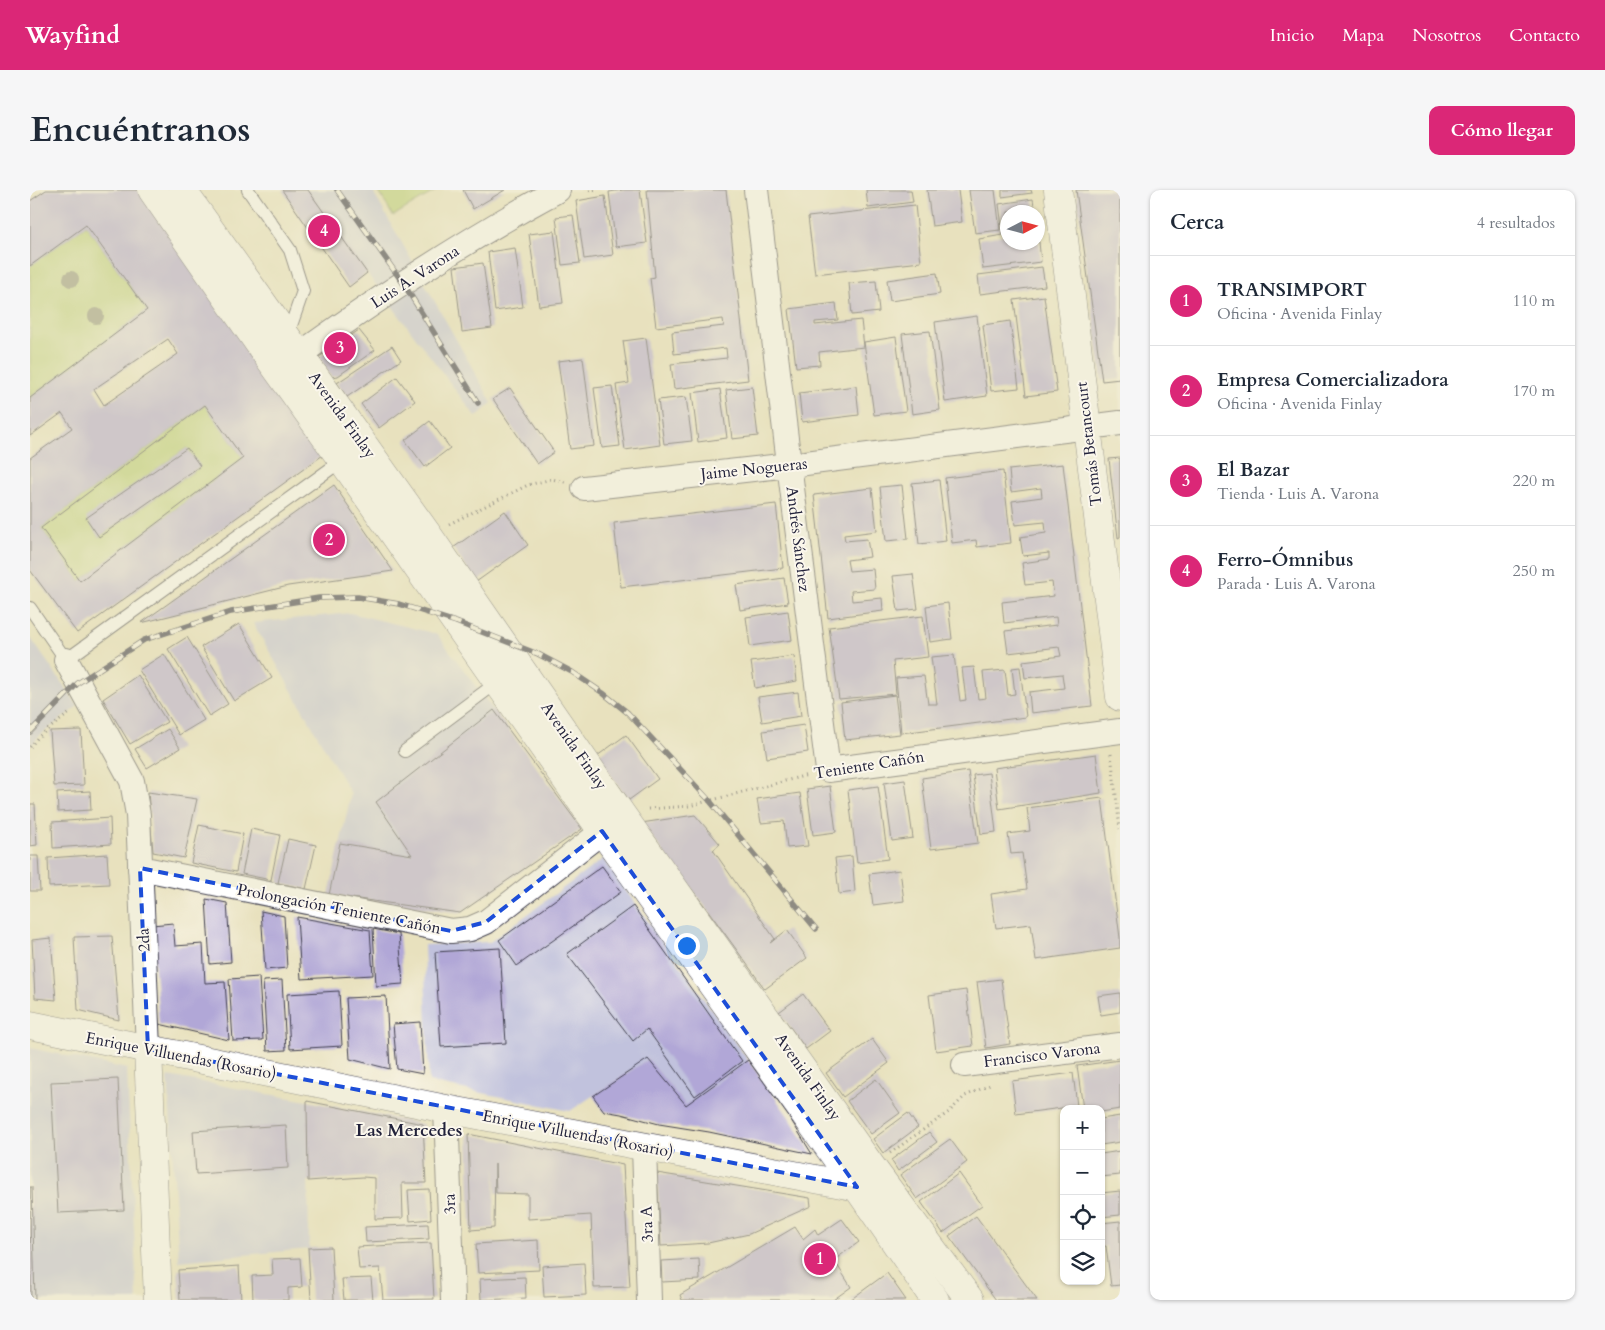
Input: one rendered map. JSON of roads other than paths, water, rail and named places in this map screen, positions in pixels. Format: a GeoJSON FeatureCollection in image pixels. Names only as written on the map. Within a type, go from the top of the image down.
{"type":"FeatureCollection","features":[{"type":"Feature","properties":{"kind":"main road","name":"Avenida Finlay"},"geometry":{"type":"LineString","coordinates":[[152,190],[277,371],[342,460],[509,674],[612,823],[841,1167],[864,1176],[935,1300]]}},
{"type":"Feature","properties":{"kind":"main road","name":"Avenida Finlay"},"geometry":{"type":"LineString","coordinates":[[182,190],[428,535],[509,674]]}},
{"type":"Feature","properties":{"kind":"main road","name":"Tomás Betancourt"},"geometry":{"type":"LineString","coordinates":[[1058,190],[1120,697]]}},
{"type":"Feature","properties":{"kind":"main road"},"geometry":{"type":"LineString","coordinates":[[277,371],[293,346]]}},
{"type":"Feature","properties":{"kind":"main road","name":"Enrique Villuendas (Rosario)"},"geometry":{"type":"LineString","coordinates":[[30,1025],[644,1147],[864,1176],[892,1194],[970,1300]]}},
{"type":"Feature","properties":{"kind":"main road","name":"2da"},"geometry":{"type":"LineString","coordinates":[[148,1049],[158,1300]]}},
{"type":"Feature","properties":{"kind":"street","name":"Luis A. Varona"},"geometry":{"type":"LineString","coordinates":[[293,346],[403,283],[530,205],[558,190]]}},
{"type":"Feature","properties":{"kind":"street","name":"Andrés Sánchez"},"geometry":{"type":"LineString","coordinates":[[756,190],[828,770]]}},
{"type":"Feature","properties":{"kind":"street","name":"Jaime Nogueras"},"geometry":{"type":"LineString","coordinates":[[584,488],[790,465],[1120,423]]}},
{"type":"Feature","properties":{"kind":"street","name":"2da"},"geometry":{"type":"LineString","coordinates":[[66,660],[132,781],[138,815],[148,1049]]}},
{"type":"Feature","properties":{"kind":"street","name":"Teniente Cañón"},"geometry":{"type":"LineString","coordinates":[[828,770],[1120,731]]}},
{"type":"Feature","properties":{"kind":"street","name":"Prolongación Teniente Cañón"},"geometry":{"type":"LineString","coordinates":[[140,868],[451,931],[470,929],[486,922],[612,823]]}},
{"type":"Feature","properties":{"kind":"street","name":"Francisco Varona"},"geometry":{"type":"LineString","coordinates":[[964,1065],[1120,1045]]}},
{"type":"Feature","properties":{"kind":"street","name":"3ra"},"geometry":{"type":"LineString","coordinates":[[446,1109],[453,1300]]}},
{"type":"Feature","properties":{"kind":"street","name":"3ra A"},"geometry":{"type":"LineString","coordinates":[[644,1147],[649,1300]]}},
{"type":"Feature","properties":{"kind":"lane"},"geometry":{"type":"LineString","coordinates":[[248,190],[290,250],[302,291],[293,346]]}},
{"type":"Feature","properties":{"kind":"lane"},"geometry":{"type":"LineString","coordinates":[[66,660],[363,443]]}},
{"type":"Feature","properties":{"kind":"lane","name":"2da"},"geometry":{"type":"LineString","coordinates":[[30,608],[66,660]]}},
{"type":"Feature","properties":{"kind":"lane"},"geometry":{"type":"LineString","coordinates":[[405,751],[509,674]]}},
{"type":"Feature","properties":{"kind":"railway"},"geometry":{"type":"LineString","coordinates":[[337,190],[403,283],[478,403]]}},
{"type":"Feature","properties":{"kind":"railway"},"geometry":{"type":"LineString","coordinates":[[30,732],[78,683],[144,640],[231,612],[319,598],[358,597],[399,604],[456,622],[538,654],[572,672],[603,693],[628,713],[709,800],[816,929]]}},
{"type":"Feature","properties":{"kind":"place","name":"Ferro-Ómnibus"},"geometry":{"type":"Point","coordinates":[324,231]}},
{"type":"Feature","properties":{"kind":"place","name":"El Bazar"},"geometry":{"type":"Point","coordinates":[340,348]}},
{"type":"Feature","properties":{"kind":"place","name":"Empresa Comercializadora"},"geometry":{"type":"Point","coordinates":[329,540]}},
{"type":"Feature","properties":{"kind":"place","name":"TRANSIMPORT"},"geometry":{"type":"Point","coordinates":[820,1259]}},
{"type":"Feature","properties":{"kind":"district","name":"Las Mercedes"},"geometry":{"type":"Point","coordinates":[409,1130]}}]}
